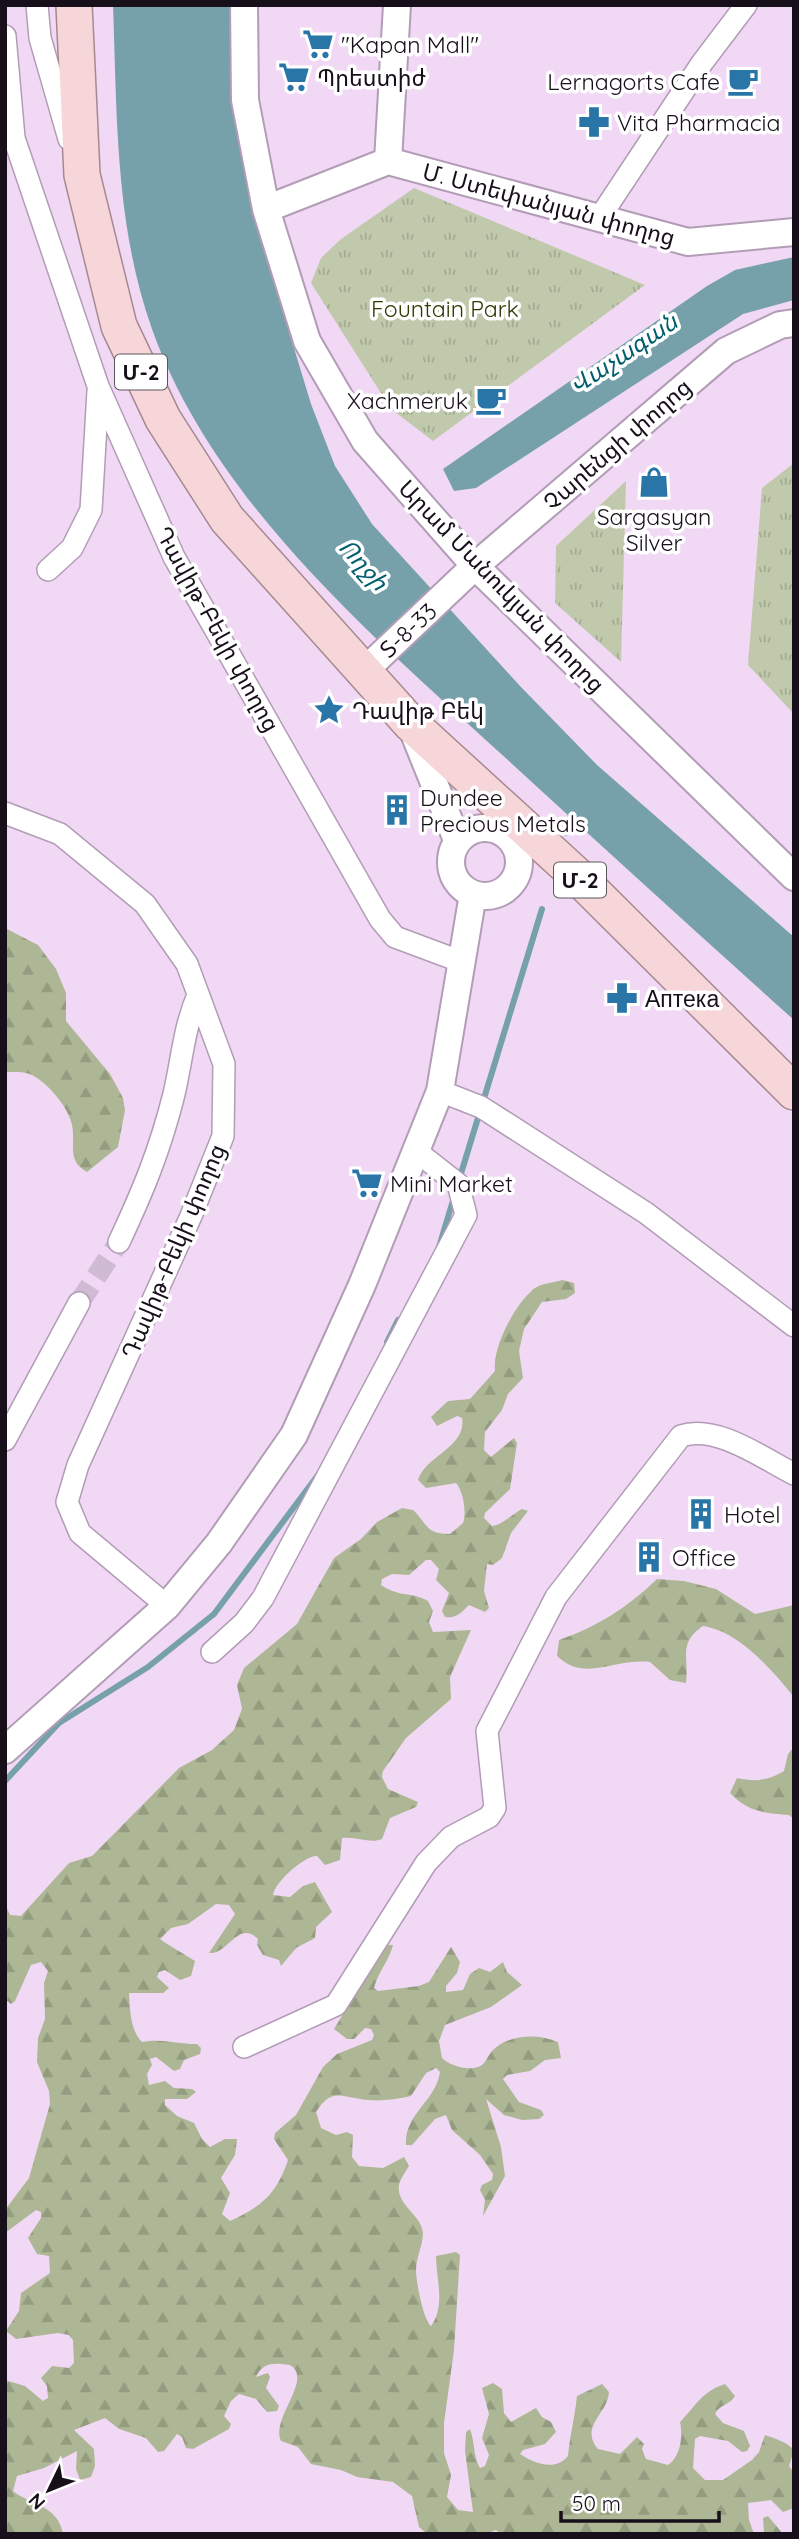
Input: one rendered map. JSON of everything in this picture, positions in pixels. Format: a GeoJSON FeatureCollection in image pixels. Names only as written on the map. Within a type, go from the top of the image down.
{"type":"FeatureCollection","features":[{"type":"Feature","properties":{"kind":"highway","name":"Մ-2"},"geometry":{"type":"LineString","coordinates":[[74,5],[82,175],[119,326],[163,419],[227,519],[370,666],[411,724],[572,871],[794,1092]]}},
{"type":"Feature","properties":{"kind":"street"},"geometry":{"type":"LineString","coordinates":[[37,5],[40,38],[82,175]]}},
{"type":"Feature","properties":{"kind":"street","name":"Արամ Մանուկյան փողոց"},"geometry":{"type":"LineString","coordinates":[[244,5],[245,100],[266,209],[307,341],[346,407],[378,456],[475,566],[794,877]]}},
{"type":"Feature","properties":{"kind":"street"},"geometry":{"type":"LineString","coordinates":[[266,209],[388,161],[397,5]]}},
{"type":"Feature","properties":{"kind":"street"},"geometry":{"type":"LineString","coordinates":[[598,220],[702,63],[746,5]]}},
{"type":"Feature","properties":{"kind":"street","name":"Դավիթ-Բեկի փողոց"},"geometry":{"type":"LineString","coordinates":[[5,36],[14,138],[98,386],[174,557],[380,919],[395,937],[462,962]]}},
{"type":"Feature","properties":{"kind":"street","name":"Մ. Ստեփանյան փողոց"},"geometry":{"type":"LineString","coordinates":[[388,161],[598,220],[688,242],[794,232]]}},
{"type":"Feature","properties":{"kind":"street","name":"Չարենցի փողոց"},"geometry":{"type":"LineString","coordinates":[[453,587],[726,351],[780,325],[794,323]]}},
{"type":"Feature","properties":{"kind":"street"},"geometry":{"type":"LineString","coordinates":[[48,570],[72,548],[91,510],[98,386]]}},
{"type":"Feature","properties":{"kind":"street","name":"Տ-8-33"},"geometry":{"type":"LineString","coordinates":[[370,666],[453,587]]}},
{"type":"Feature","properties":{"kind":"street"},"geometry":{"type":"LineString","coordinates":[[411,724],[457,840]]}},
{"type":"Feature","properties":{"kind":"street","name":"Դավիթ-Բեկի փողոց"},"geometry":{"type":"LineString","coordinates":[[6,813],[60,834],[145,904],[187,964],[225,1064],[223,1136],[191,1216],[78,1465],[67,1502],[80,1533],[167,1606]]}},
{"type":"Feature","properties":{"kind":"street"},"geometry":{"type":"LineString","coordinates":[[515,879],[519,857],[509,837],[499,830],[477,828],[457,840],[450,860],[452,871],[456,881],[473,894],[497,894],[515,879],[533,870],[552,868],[572,871]]}},
{"type":"Feature","properties":{"kind":"street"},"geometry":{"type":"LineString","coordinates":[[5,1750],[167,1606],[219,1543],[294,1435],[362,1285],[440,1091],[473,894]]}},
{"type":"Feature","properties":{"kind":"street"},"geometry":{"type":"LineString","coordinates":[[119,1242],[152,1173],[174,1093],[186,1022],[198,995]]}},
{"type":"Feature","properties":{"kind":"street"},"geometry":{"type":"LineString","coordinates":[[440,1091],[481,1107],[646,1213],[794,1326]]}},
{"type":"Feature","properties":{"kind":"street"},"geometry":{"type":"LineString","coordinates":[[212,1652],[244,1623],[263,1598],[466,1215],[458,1184],[416,1150]]}},
{"type":"Feature","properties":{"kind":"street"},"geometry":{"type":"LineString","coordinates":[[5,1440],[79,1303]]}},
{"type":"Feature","properties":{"kind":"street"},"geometry":{"type":"LineString","coordinates":[[244,2047],[336,2005],[426,1863],[451,1837],[489,1817],[495,1808],[486,1731],[556,1597],[681,1436],[696,1431],[716,1436],[794,1474]]}},
{"type":"Feature","properties":{"kind":"green space","name":"Fountain Park"},"geometry":{"type":"Polygon","coordinates":[[[414,188],[645,285],[433,441],[391,409],[311,283],[321,258],[341,239],[414,188]]]}},
{"type":"Feature","properties":{"kind":"green space"},"geometry":{"type":"Polygon","coordinates":[[[794,463],[794,714],[748,665],[762,488],[794,463]]]}},
{"type":"Feature","properties":{"kind":"green space"},"geometry":{"type":"Polygon","coordinates":[[[626,481],[621,662],[555,603],[556,546],[626,481]]]}},
{"type":"Feature","properties":{"kind":"green space"},"geometry":{"type":"Polygon","coordinates":[[[5,928],[38,945],[56,969],[66,993],[66,1021],[110,1074],[123,1098],[125,1110],[118,1147],[87,1172],[76,1163],[70,1118],[57,1097],[32,1075],[5,1072],[5,928]]]}},
{"type":"Feature","properties":{"kind":"green space"},"geometry":{"type":"Polygon","coordinates":[[[562,1280],[574,1283],[575,1293],[566,1299],[542,1302],[524,1329],[519,1351],[523,1378],[508,1394],[502,1410],[485,1432],[484,1450],[491,1457],[514,1438],[517,1443],[510,1489],[485,1513],[484,1518],[492,1526],[504,1522],[522,1509],[528,1511],[511,1533],[502,1558],[493,1565],[487,1564],[484,1591],[489,1608],[485,1612],[469,1605],[456,1616],[445,1617],[442,1611],[449,1593],[436,1580],[439,1569],[431,1560],[426,1560],[409,1575],[392,1574],[382,1579],[381,1585],[388,1589],[428,1601],[433,1611],[429,1622],[433,1632],[471,1630],[450,1677],[451,1699],[406,1738],[383,1771],[382,1777],[388,1789],[418,1802],[416,1807],[390,1818],[382,1839],[373,1841],[342,1838],[340,1860],[325,1865],[317,1856],[312,1857],[284,1877],[273,1895],[290,1897],[303,1886],[315,1882],[332,1912],[316,1927],[315,1938],[296,1948],[281,1966],[279,1960],[263,1955],[257,1945],[258,1939],[251,1934],[239,1935],[222,1949],[209,1953],[235,1914],[229,1905],[216,1904],[188,1924],[171,1928],[160,1939],[195,1961],[191,1976],[180,1980],[165,1970],[159,1972],[157,1977],[169,1988],[163,1993],[129,1993],[131,2019],[142,2042],[197,2044],[201,2048],[200,2054],[184,2060],[180,2069],[174,2071],[156,2057],[150,2059],[152,2065],[147,2074],[149,2085],[165,2081],[174,2088],[192,2089],[196,2092],[187,2099],[165,2099],[165,2105],[177,2116],[194,2123],[202,2139],[210,2147],[225,2139],[237,2139],[235,2155],[221,2178],[230,2193],[222,2214],[230,2221],[251,2210],[273,2191],[288,2160],[274,2139],[275,2133],[296,2115],[323,2067],[337,2054],[372,2040],[374,2035],[371,2029],[365,2028],[354,2039],[347,2039],[334,2029],[385,1945],[393,1945],[374,1988],[378,1991],[419,1986],[429,1982],[451,1947],[460,1962],[457,1973],[446,1986],[446,1992],[463,1990],[470,1974],[479,1968],[490,1972],[503,1962],[507,1972],[522,1985],[491,2007],[445,2025],[439,2041],[442,2058],[458,2067],[478,2067],[492,2051],[506,2041],[533,2036],[558,2042],[561,2058],[545,2060],[530,2071],[507,2075],[503,2079],[519,2102],[541,2110],[544,2115],[539,2119],[522,2120],[504,2115],[486,2099],[501,2147],[505,2176],[483,2216],[485,2200],[480,2190],[482,2185],[492,2180],[493,2174],[480,2155],[452,2130],[446,2115],[435,2119],[412,2145],[406,2145],[410,2125],[437,2082],[440,2072],[436,2068],[426,2073],[411,2096],[366,2100],[336,2096],[326,2100],[316,2112],[321,2128],[336,2135],[347,2132],[353,2135],[352,2157],[359,2166],[383,2168],[404,2157],[409,2166],[400,2183],[399,2192],[422,2227],[423,2238],[416,2275],[423,2308],[431,2326],[436,2318],[439,2301],[436,2256],[456,2252],[460,2255],[454,2350],[444,2423],[444,2453],[451,2475],[447,2497],[458,2510],[473,2512],[465,2451],[466,2432],[470,2429],[480,2468],[485,2466],[489,2455],[482,2438],[489,2414],[482,2388],[493,2383],[502,2389],[504,2413],[511,2422],[536,2408],[542,2417],[551,2422],[556,2432],[545,2444],[523,2450],[520,2454],[538,2463],[551,2465],[568,2456],[577,2396],[602,2384],[609,2392],[593,2427],[593,2441],[598,2449],[620,2454],[637,2437],[644,2444],[642,2449],[646,2459],[668,2465],[676,2456],[680,2445],[680,2422],[705,2395],[725,2384],[735,2396],[715,2414],[723,2423],[744,2431],[750,2446],[747,2451],[742,2452],[728,2441],[700,2436],[695,2439],[693,2468],[705,2480],[723,2480],[752,2460],[759,2452],[765,2435],[776,2439],[794,2450],[789,2466],[794,2473],[794,2508],[783,2512],[771,2500],[748,2503],[749,2520],[754,2534],[501,2534],[496,2530],[485,2534],[427,2534],[419,2527],[412,2496],[393,2482],[357,2477],[341,2470],[311,2464],[298,2447],[281,2441],[281,2422],[297,2380],[296,2371],[290,2365],[274,2364],[262,2368],[256,2377],[268,2373],[270,2377],[266,2388],[279,2406],[277,2411],[267,2412],[256,2399],[239,2394],[231,2401],[224,2416],[231,2424],[229,2429],[193,2449],[186,2448],[182,2437],[177,2434],[164,2451],[158,2452],[146,2438],[119,2429],[105,2418],[74,2430],[94,2449],[95,2466],[91,2477],[80,2480],[76,2469],[77,2451],[44,2468],[17,2476],[13,2491],[56,2517],[63,2534],[5,2534],[5,2380],[25,2386],[43,2401],[48,2398],[47,2386],[41,2378],[52,2366],[69,2368],[74,2363],[73,2340],[69,2335],[58,2333],[16,2339],[6,2331],[19,2311],[21,2293],[50,2273],[49,2256],[37,2254],[28,2238],[41,2218],[41,2212],[36,2210],[5,2233],[5,2210],[29,2178],[50,2104],[49,2091],[37,2062],[38,2038],[45,2019],[44,1983],[48,1971],[41,1962],[31,1965],[15,2001],[11,2004],[6,2000],[5,1904],[10,1915],[21,1916],[69,1863],[92,1856],[179,1768],[212,1750],[234,1730],[242,1709],[237,1685],[244,1668],[297,1624],[334,1558],[361,1539],[377,1522],[402,1508],[413,1510],[431,1530],[442,1534],[450,1534],[463,1523],[464,1502],[456,1483],[426,1488],[418,1480],[429,1464],[458,1437],[462,1428],[462,1418],[457,1416],[437,1426],[431,1417],[448,1401],[470,1399],[495,1371],[501,1338],[520,1304],[535,1288],[562,1280]]]}},
{"type":"Feature","properties":{"kind":"green space"},"geometry":{"type":"Polygon","coordinates":[[[657,1579],[684,1581],[716,1589],[755,1614],[794,1605],[794,1697],[754,1653],[730,1636],[703,1626],[695,1632],[687,1645],[686,1683],[670,1680],[650,1662],[589,1669],[568,1664],[557,1656],[559,1640],[611,1615],[635,1599],[657,1579]]]}},
{"type":"Feature","properties":{"kind":"green space"},"geometry":{"type":"Polygon","coordinates":[[[794,1747],[794,1819],[789,1815],[750,1808],[730,1793],[737,1778],[761,1780],[784,1771],[788,1754],[794,1747]]]}},
{"type":"Feature","properties":{"kind":"green space"},"geometry":{"type":"Polygon","coordinates":[[[768,2516],[783,2534],[764,2534],[763,2518],[768,2516]]]}},
{"type":"Feature","properties":{"kind":"water","name":"Ողջի"},"geometry":{"type":"Polygon","coordinates":[[[113,5],[230,5],[232,86],[260,236],[311,404],[335,466],[372,524],[520,686],[597,765],[794,937],[794,1020],[348,611],[299,560],[254,506],[214,450],[179,391],[152,329],[140,290],[124,210],[120,169],[113,5]]]}},
{"type":"Feature","properties":{"kind":"water","name":"Վաչագան"},"geometry":{"type":"Polygon","coordinates":[[[794,257],[794,300],[743,314],[476,488],[454,491],[443,469],[707,286],[735,270],[794,257]]]}},
{"type":"Feature","properties":{"kind":"waterway"},"geometry":{"type":"LineString","coordinates":[[566,833],[572,811]]}},
{"type":"Feature","properties":{"kind":"waterway"},"geometry":{"type":"LineString","coordinates":[[459,1180],[542,909]]}},
{"type":"Feature","properties":{"kind":"waterway"},"geometry":{"type":"LineString","coordinates":[[439,1247],[454,1197]]}},
{"type":"Feature","properties":{"kind":"waterway"},"geometry":{"type":"LineString","coordinates":[[387,1342],[398,1320]]}},
{"type":"Feature","properties":{"kind":"waterway"},"geometry":{"type":"LineString","coordinates":[[5,1781],[59,1723],[148,1667],[214,1614],[318,1475]]}},
{"type":"Feature","properties":{"kind":"tunnel"},"geometry":{"type":"LineString","coordinates":[[79,1303],[119,1242]]}},
{"type":"Feature","properties":{"kind":"place","name":"\"Kapan Mall\""},"geometry":{"type":"Point","coordinates":[318,44]}},
{"type":"Feature","properties":{"kind":"place","name":"Պրեստիժ"},"geometry":{"type":"Point","coordinates":[294,77]}},
{"type":"Feature","properties":{"kind":"place","name":"Lernagorts Cafe"},"geometry":{"type":"Point","coordinates":[743,81]}},
{"type":"Feature","properties":{"kind":"place","name":"Vita Pharmacia"},"geometry":{"type":"Point","coordinates":[594,122]}},
{"type":"Feature","properties":{"kind":"place","name":"Xachmeruk"},"geometry":{"type":"Point","coordinates":[491,400]}},
{"type":"Feature","properties":{"kind":"place","name":"Sargasyan Silver"},"geometry":{"type":"Point","coordinates":[654,482]}},
{"type":"Feature","properties":{"kind":"place","name":"Դավիթ Բեկ"},"geometry":{"type":"Point","coordinates":[329,710]}},
{"type":"Feature","properties":{"kind":"place","name":"Dundee Precious Metals"},"geometry":{"type":"Point","coordinates":[397,810]}},
{"type":"Feature","properties":{"kind":"place","name":"Аптека"},"geometry":{"type":"Point","coordinates":[622,998]}},
{"type":"Feature","properties":{"kind":"place","name":"Mini Market"},"geometry":{"type":"Point","coordinates":[367,1183]}},
{"type":"Feature","properties":{"kind":"place","name":"Hotel"},"geometry":{"type":"Point","coordinates":[701,1514]}},
{"type":"Feature","properties":{"kind":"place","name":"Office"},"geometry":{"type":"Point","coordinates":[649,1557]}}]}
